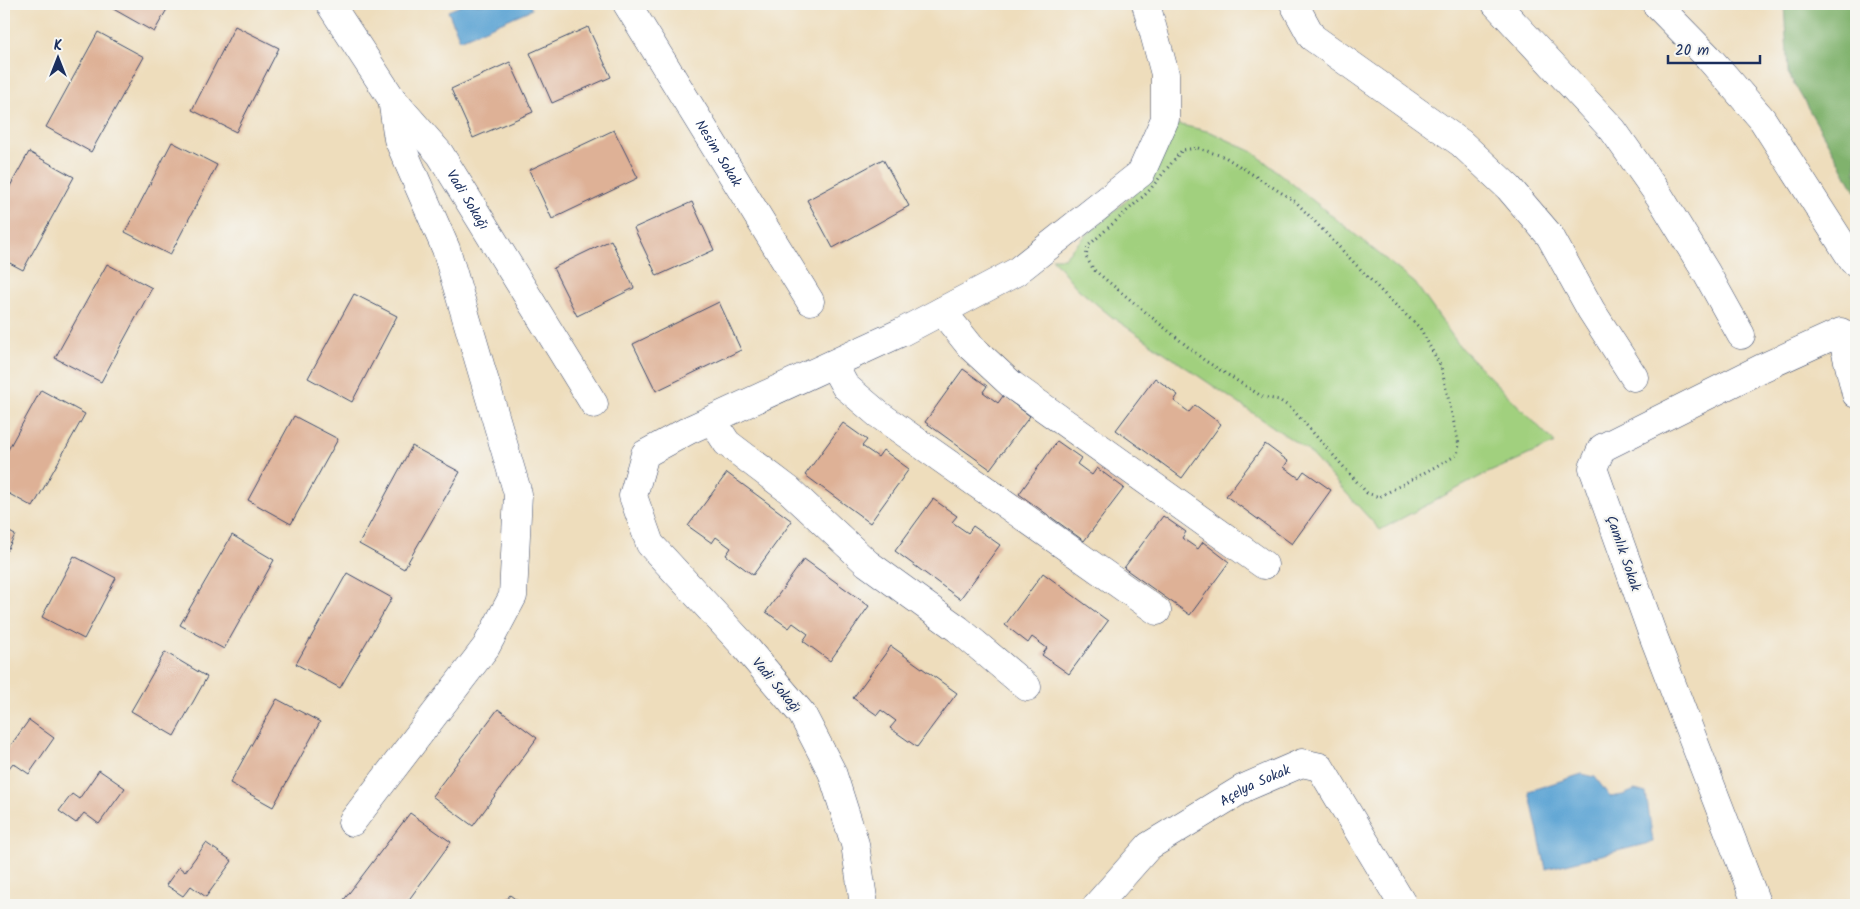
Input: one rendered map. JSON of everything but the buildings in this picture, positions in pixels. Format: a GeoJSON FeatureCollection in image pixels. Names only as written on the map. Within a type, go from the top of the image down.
{"type":"FeatureCollection","features":[{"type":"Feature","properties":{"kind":"street","name":"Vadi Sokağı"},"geometry":{"type":"LineString","coordinates":[[330,4],[392,98],[440,154],[594,404]]}},
{"type":"Feature","properties":{"kind":"street","name":"Nesim Sokak"},"geometry":{"type":"LineString","coordinates":[[627,4],[810,301]]}},
{"type":"Feature","properties":{"kind":"street"},"geometry":{"type":"LineString","coordinates":[[1027,687],[958,630],[867,563],[790,490],[727,443],[712,420],[942,311],[1016,272],[1141,173],[1165,119],[1165,74],[1146,4]]}},
{"type":"Feature","properties":{"kind":"street"},"geometry":{"type":"LineString","coordinates":[[1294,4],[1312,37],[1461,143],[1509,188],[1550,236],[1591,310],[1634,377]]}},
{"type":"Feature","properties":{"kind":"street"},"geometry":{"type":"LineString","coordinates":[[1496,4],[1613,130],[1660,197],[1706,272],[1741,335]]}},
{"type":"Feature","properties":{"kind":"street"},"geometry":{"type":"LineString","coordinates":[[1656,4],[1708,57],[1762,119],[1853,261]]}},
{"type":"Feature","properties":{"kind":"street"},"geometry":{"type":"LineString","coordinates":[[352,822],[486,647],[513,596],[518,494],[446,249],[398,139],[392,98]]}},
{"type":"Feature","properties":{"kind":"street"},"geometry":{"type":"LineString","coordinates":[[942,311],[970,346],[1012,386],[1264,565]]}},
{"type":"Feature","properties":{"kind":"street","name":"Çamlık Sokak"},"geometry":{"type":"LineString","coordinates":[[1757,905],[1651,630],[1594,468],[1602,448],[1762,368],[1841,332],[1856,394]]}},
{"type":"Feature","properties":{"kind":"street"},"geometry":{"type":"LineString","coordinates":[[833,364],[845,386],[878,414],[1157,611]]}},
{"type":"Feature","properties":{"kind":"street","name":"Vadi Sokağı"},"geometry":{"type":"LineString","coordinates":[[712,420],[645,454],[633,496],[650,544],[746,648],[802,714],[832,772],[855,844],[864,905]]}},
{"type":"Feature","properties":{"kind":"street","name":"Açelya Sokak"},"geometry":{"type":"LineString","coordinates":[[1097,905],[1149,846],[1244,788],[1302,763],[1320,767],[1403,905]]}},
{"type":"Feature","properties":{"kind":"path"},"geometry":{"type":"LineString","coordinates":[[1198,148],[1225,157],[1296,202],[1386,296],[1420,328],[1441,367],[1459,445],[1457,455],[1379,497],[1367,493],[1290,408],[1279,400],[1263,397],[1204,360],[1168,333],[1094,270],[1086,257],[1088,246],[1148,192],[1182,150],[1198,148]]}},
{"type":"Feature","properties":{"kind":"green space"},"geometry":{"type":"Polygon","coordinates":[[[1784,4],[1856,4],[1856,192],[1788,73],[1784,4]]]}},
{"type":"Feature","properties":{"kind":"green space"},"geometry":{"type":"Polygon","coordinates":[[[1177,124],[1211,132],[1253,152],[1415,283],[1461,348],[1555,443],[1481,476],[1380,530],[1307,450],[1112,317],[1077,288],[1052,258],[1064,258],[1083,238],[1136,191],[1154,168],[1177,124]]]}},
{"type":"Feature","properties":{"kind":"water"},"geometry":{"type":"Polygon","coordinates":[[[465,4],[529,4],[532,9],[460,40],[448,11],[465,4]]]}},
{"type":"Feature","properties":{"kind":"water"},"geometry":{"type":"Polygon","coordinates":[[[1582,774],[1595,777],[1610,797],[1623,795],[1635,790],[1646,793],[1653,842],[1546,869],[1529,791],[1582,774]]]}}]}
